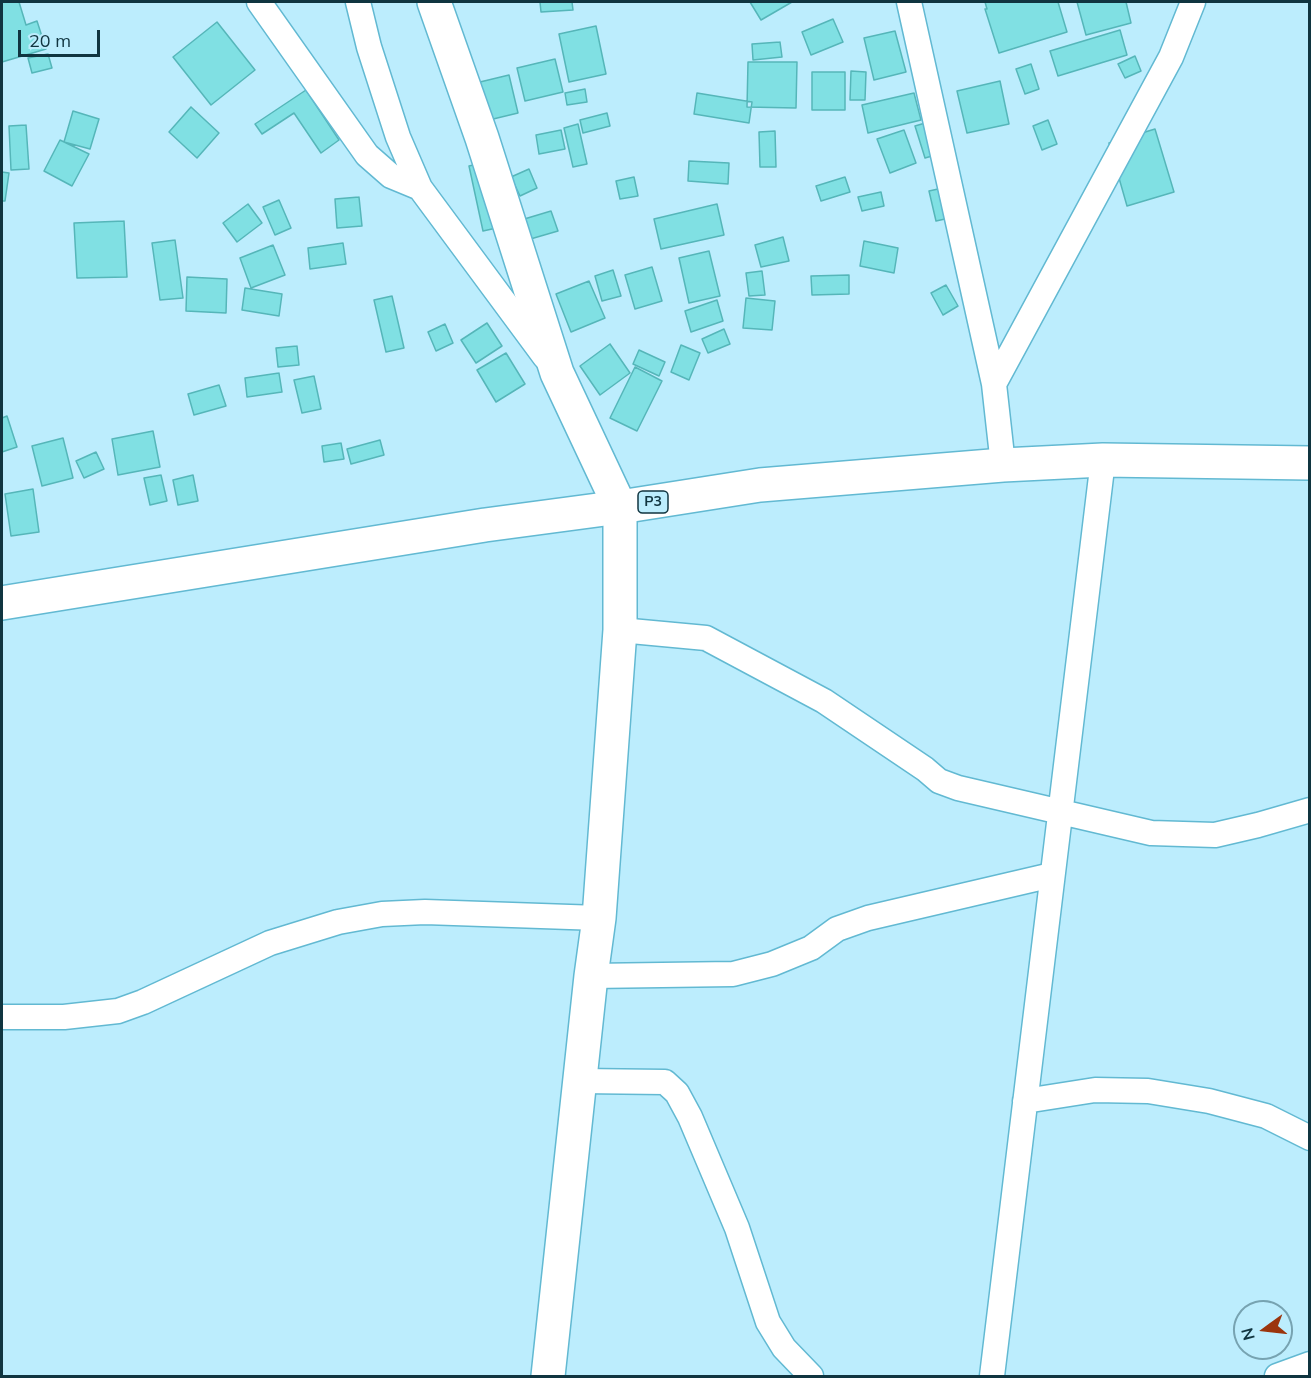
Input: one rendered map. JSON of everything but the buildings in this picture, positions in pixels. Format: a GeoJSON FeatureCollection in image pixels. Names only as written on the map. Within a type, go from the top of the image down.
{"type":"FeatureCollection","features":[{"type":"Feature","properties":{"kind":"main road"},"geometry":{"type":"LineString","coordinates":[[434,2],[482,138],[557,373],[620,507],[620,630],[599,918],[548,1377]]}},
{"type":"Feature","properties":{"kind":"main road","name":"P3"},"geometry":{"type":"LineString","coordinates":[[2,603],[485,525],[760,485],[1003,465],[1103,460],[1310,463]]}},
{"type":"Feature","properties":{"kind":"street"},"geometry":{"type":"LineString","coordinates":[[259,2],[367,155],[391,176],[420,188]]}},
{"type":"Feature","properties":{"kind":"street"},"geometry":{"type":"LineString","coordinates":[[358,2],[369,47],[398,137],[420,188],[557,373]]}},
{"type":"Feature","properties":{"kind":"street"},"geometry":{"type":"LineString","coordinates":[[909,2],[994,384],[1003,465]]}},
{"type":"Feature","properties":{"kind":"street"},"geometry":{"type":"LineString","coordinates":[[994,384],[1171,57],[1192,2]]}},
{"type":"Feature","properties":{"kind":"street"},"geometry":{"type":"LineString","coordinates":[[992,1377],[1103,460]]}},
{"type":"Feature","properties":{"kind":"street"},"geometry":{"type":"LineString","coordinates":[[620,630],[706,638],[824,701],[939,781],[958,788],[1151,833],[1215,835],[1310,810]]}},
{"type":"Feature","properties":{"kind":"street"},"geometry":{"type":"LineString","coordinates":[[591,976],[733,974],[772,964],[811,948],[837,929],[858,921],[1052,875]]}},
{"type":"Feature","properties":{"kind":"street"},"geometry":{"type":"LineString","coordinates":[[2,1017],[64,1017],[118,1011],[143,1002],[270,943],[338,922],[382,914],[425,912],[599,918]]}},
{"type":"Feature","properties":{"kind":"street"},"geometry":{"type":"LineString","coordinates":[[580,1081],[665,1082],[677,1093],[690,1117],[737,1228],[768,1322],[783,1348],[811,1377]]}},
{"type":"Feature","properties":{"kind":"street"},"geometry":{"type":"LineString","coordinates":[[1025,1101],[1095,1090],[1148,1092],[1209,1101],[1266,1116],[1310,1138]]}},
{"type":"Feature","properties":{"kind":"street"},"geometry":{"type":"LineString","coordinates":[[1277,1377],[1310,1364]]}}]}
